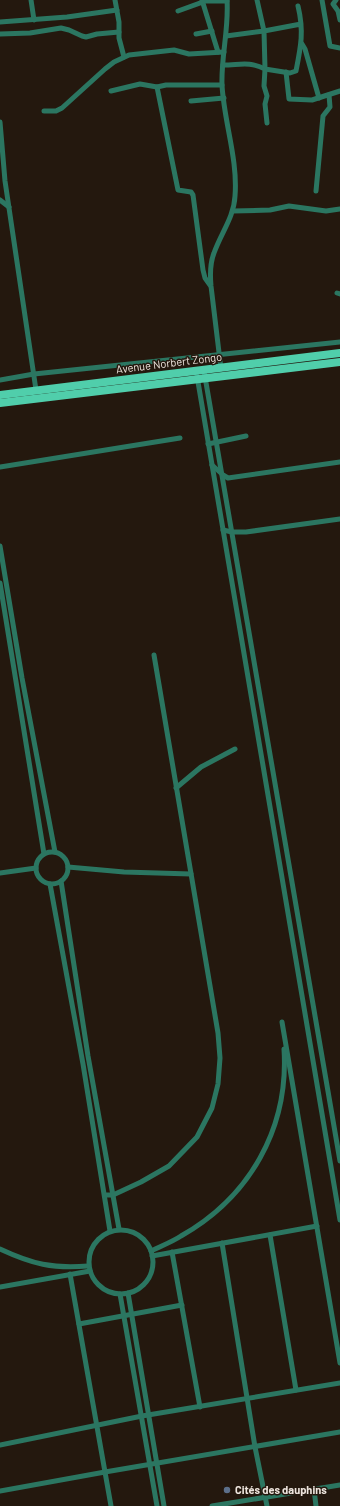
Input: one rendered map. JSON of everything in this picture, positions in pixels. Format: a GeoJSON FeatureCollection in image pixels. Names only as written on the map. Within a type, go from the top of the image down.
{"type":"FeatureCollection","features":[{"type":"Feature","properties":{"kind":"main road","name":"Avenue Norbert Zongo"},"geometry":{"type":"LineString","coordinates":[[205,374],[221,369],[340,353]]}},
{"type":"Feature","properties":{"kind":"main road","name":"Avenue Norbert Zongo"},"geometry":{"type":"LineString","coordinates":[[0,395],[36,390],[340,362]]}},
{"type":"Feature","properties":{"kind":"main road","name":"Avenue Norbert Zongo"},"geometry":{"type":"LineString","coordinates":[[0,403],[196,375]]}},
{"type":"Feature","properties":{"kind":"street"},"geometry":{"type":"LineString","coordinates":[[31,0],[34,20]]}},
{"type":"Feature","properties":{"kind":"street"},"geometry":{"type":"LineString","coordinates":[[116,0],[119,42],[124,57]]}},
{"type":"Feature","properties":{"kind":"street"},"geometry":{"type":"LineString","coordinates":[[178,11],[203,1],[227,0],[228,12],[226,36],[221,52]]}},
{"type":"Feature","properties":{"kind":"street"},"geometry":{"type":"LineString","coordinates":[[257,0],[264,31],[264,86],[267,96],[265,104],[267,123]]}},
{"type":"Feature","properties":{"kind":"street"},"geometry":{"type":"LineString","coordinates":[[322,0],[330,46],[340,48]]}},
{"type":"Feature","properties":{"kind":"street"},"geometry":{"type":"LineString","coordinates":[[336,0],[333,4],[338,11],[340,20]]}},
{"type":"Feature","properties":{"kind":"street"},"geometry":{"type":"LineString","coordinates":[[203,1],[212,31],[221,52],[222,84],[233,156],[235,183],[235,197],[232,211],[214,254],[210,273],[210,286],[221,369]]}},
{"type":"Feature","properties":{"kind":"street"},"geometry":{"type":"LineString","coordinates":[[222,65],[239,65],[249,63],[265,69],[286,72],[296,71],[302,44],[298,6]]}},
{"type":"Feature","properties":{"kind":"street"},"geometry":{"type":"LineString","coordinates":[[0,22],[87,15],[117,10]]}},
{"type":"Feature","properties":{"kind":"street"},"geometry":{"type":"LineString","coordinates":[[226,36],[301,24]]}},
{"type":"Feature","properties":{"kind":"street"},"geometry":{"type":"LineString","coordinates":[[0,34],[30,33],[61,28],[86,37],[97,34],[119,32]]}},
{"type":"Feature","properties":{"kind":"street"},"geometry":{"type":"LineString","coordinates":[[196,34],[212,31]]}},
{"type":"Feature","properties":{"kind":"street"},"geometry":{"type":"LineString","coordinates":[[302,44],[306,51],[318,98]]}},
{"type":"Feature","properties":{"kind":"street"},"geometry":{"type":"LineString","coordinates":[[44,111],[56,111],[62,108],[105,69],[124,57],[135,54],[174,50],[189,54],[221,52]]}},
{"type":"Feature","properties":{"kind":"street"},"geometry":{"type":"LineString","coordinates":[[286,72],[290,99],[306,100],[340,91]]}},
{"type":"Feature","properties":{"kind":"street"},"geometry":{"type":"LineString","coordinates":[[111,91],[140,84],[157,88],[168,85],[202,86],[222,84]]}},
{"type":"Feature","properties":{"kind":"street"},"geometry":{"type":"LineString","coordinates":[[157,88],[178,190],[191,192],[193,194],[203,270],[205,278],[210,286]]}},
{"type":"Feature","properties":{"kind":"street"},"geometry":{"type":"LineString","coordinates":[[316,191],[324,113],[330,107],[328,95]]}},
{"type":"Feature","properties":{"kind":"street"},"geometry":{"type":"LineString","coordinates":[[191,102],[224,98]]}},
{"type":"Feature","properties":{"kind":"street"},"geometry":{"type":"LineString","coordinates":[[0,122],[5,181],[36,390]]}},
{"type":"Feature","properties":{"kind":"street"},"geometry":{"type":"LineString","coordinates":[[0,200],[9,207]]}},
{"type":"Feature","properties":{"kind":"street"},"geometry":{"type":"LineString","coordinates":[[232,211],[270,210],[289,206],[326,211],[340,209]]}},
{"type":"Feature","properties":{"kind":"street"},"geometry":{"type":"LineString","coordinates":[[0,380],[34,374],[219,356],[340,342]]}},
{"type":"Feature","properties":{"kind":"street"},"geometry":{"type":"LineString","coordinates":[[205,374],[340,1161]]}},
{"type":"Feature","properties":{"kind":"street"},"geometry":{"type":"LineString","coordinates":[[196,375],[340,1220]]}},
{"type":"Feature","properties":{"kind":"street"},"geometry":{"type":"LineString","coordinates":[[208,444],[246,436]]}},
{"type":"Feature","properties":{"kind":"street"},"geometry":{"type":"LineString","coordinates":[[0,467],[180,438]]}},
{"type":"Feature","properties":{"kind":"street"},"geometry":{"type":"LineString","coordinates":[[212,466],[228,478],[340,462]]}},
{"type":"Feature","properties":{"kind":"street"},"geometry":{"type":"LineString","coordinates":[[223,530],[232,532],[246,532],[340,519]]}},
{"type":"Feature","properties":{"kind":"street"},"geometry":{"type":"LineString","coordinates":[[0,546],[44,854]]}},
{"type":"Feature","properties":{"kind":"street"},"geometry":{"type":"LineString","coordinates":[[0,583],[55,852]]}},
{"type":"Feature","properties":{"kind":"street"},"geometry":{"type":"LineString","coordinates":[[105,1195],[113,1195],[142,1182],[169,1166],[198,1137],[212,1108],[218,1084],[220,1058],[218,1033],[154,654]]}},
{"type":"Feature","properties":{"kind":"street"},"geometry":{"type":"LineString","coordinates":[[176,788],[201,767],[235,749]]}},
{"type":"Feature","properties":{"kind":"street"},"geometry":{"type":"LineString","coordinates":[[55,852],[64,857],[68,867],[65,878],[61,882],[50,884],[40,878],[36,868],[40,858],[44,854],[55,852]]}},
{"type":"Feature","properties":{"kind":"street"},"geometry":{"type":"LineString","coordinates":[[68,867],[124,872],[191,874]]}},
{"type":"Feature","properties":{"kind":"street"},"geometry":{"type":"LineString","coordinates":[[0,873],[36,868]]}},
{"type":"Feature","properties":{"kind":"street"},"geometry":{"type":"LineString","coordinates":[[61,882],[88,1056],[119,1229]]}},
{"type":"Feature","properties":{"kind":"street"},"geometry":{"type":"LineString","coordinates":[[50,884],[105,1195],[110,1231]]}},
{"type":"Feature","properties":{"kind":"street"},"geometry":{"type":"LineString","coordinates":[[152,1253],[207,1219],[232,1197],[261,1156],[271,1137],[282,1101],[285,1078],[282,1022],[340,1363]]}},
{"type":"Feature","properties":{"kind":"street"},"geometry":{"type":"LineString","coordinates":[[81,1057],[88,1056]]}},
{"type":"Feature","properties":{"kind":"street"},"geometry":{"type":"LineString","coordinates":[[152,1253],[172,1252],[317,1226]]}},
{"type":"Feature","properties":{"kind":"street"},"geometry":{"type":"LineString","coordinates":[[119,1229],[130,1230],[139,1235],[146,1242],[152,1253],[151,1272],[146,1282],[138,1289],[120,1294],[112,1293],[102,1288],[94,1281],[89,1268],[89,1255],[93,1245],[100,1236],[110,1231],[119,1229]]}},
{"type":"Feature","properties":{"kind":"street"},"geometry":{"type":"LineString","coordinates":[[270,1235],[296,1390]]}},
{"type":"Feature","properties":{"kind":"street"},"geometry":{"type":"LineString","coordinates":[[222,1243],[255,1447],[267,1506]]}},
{"type":"Feature","properties":{"kind":"street"},"geometry":{"type":"LineString","coordinates":[[0,1249],[23,1260],[56,1267],[89,1268]]}},
{"type":"Feature","properties":{"kind":"street"},"geometry":{"type":"LineString","coordinates":[[172,1252],[200,1407]]}},
{"type":"Feature","properties":{"kind":"street"},"geometry":{"type":"LineString","coordinates":[[0,1287],[70,1274],[89,1268]]}},
{"type":"Feature","properties":{"kind":"street"},"geometry":{"type":"LineString","coordinates":[[70,1274],[111,1506]]}},
{"type":"Feature","properties":{"kind":"street"},"geometry":{"type":"LineString","coordinates":[[128,1293],[164,1506]]}},
{"type":"Feature","properties":{"kind":"street"},"geometry":{"type":"LineString","coordinates":[[120,1294],[142,1416],[156,1506]]}},
{"type":"Feature","properties":{"kind":"street"},"geometry":{"type":"LineString","coordinates":[[79,1324],[182,1305]]}},
{"type":"Feature","properties":{"kind":"street"},"geometry":{"type":"LineString","coordinates":[[0,1445],[142,1416],[340,1383]]}},
{"type":"Feature","properties":{"kind":"street"},"geometry":{"type":"LineString","coordinates":[[0,1491],[340,1432]]}},
{"type":"Feature","properties":{"kind":"street"},"geometry":{"type":"LineString","coordinates":[[215,1506],[340,1485]]}},
{"type":"Feature","properties":{"kind":"street"},"geometry":{"type":"LineString","coordinates":[[314,1490],[316,1506]]}},
{"type":"Feature","properties":{"kind":"place","name":"Cités des dauphins"},"geometry":{"type":"Point","coordinates":[227,1490]}}]}
